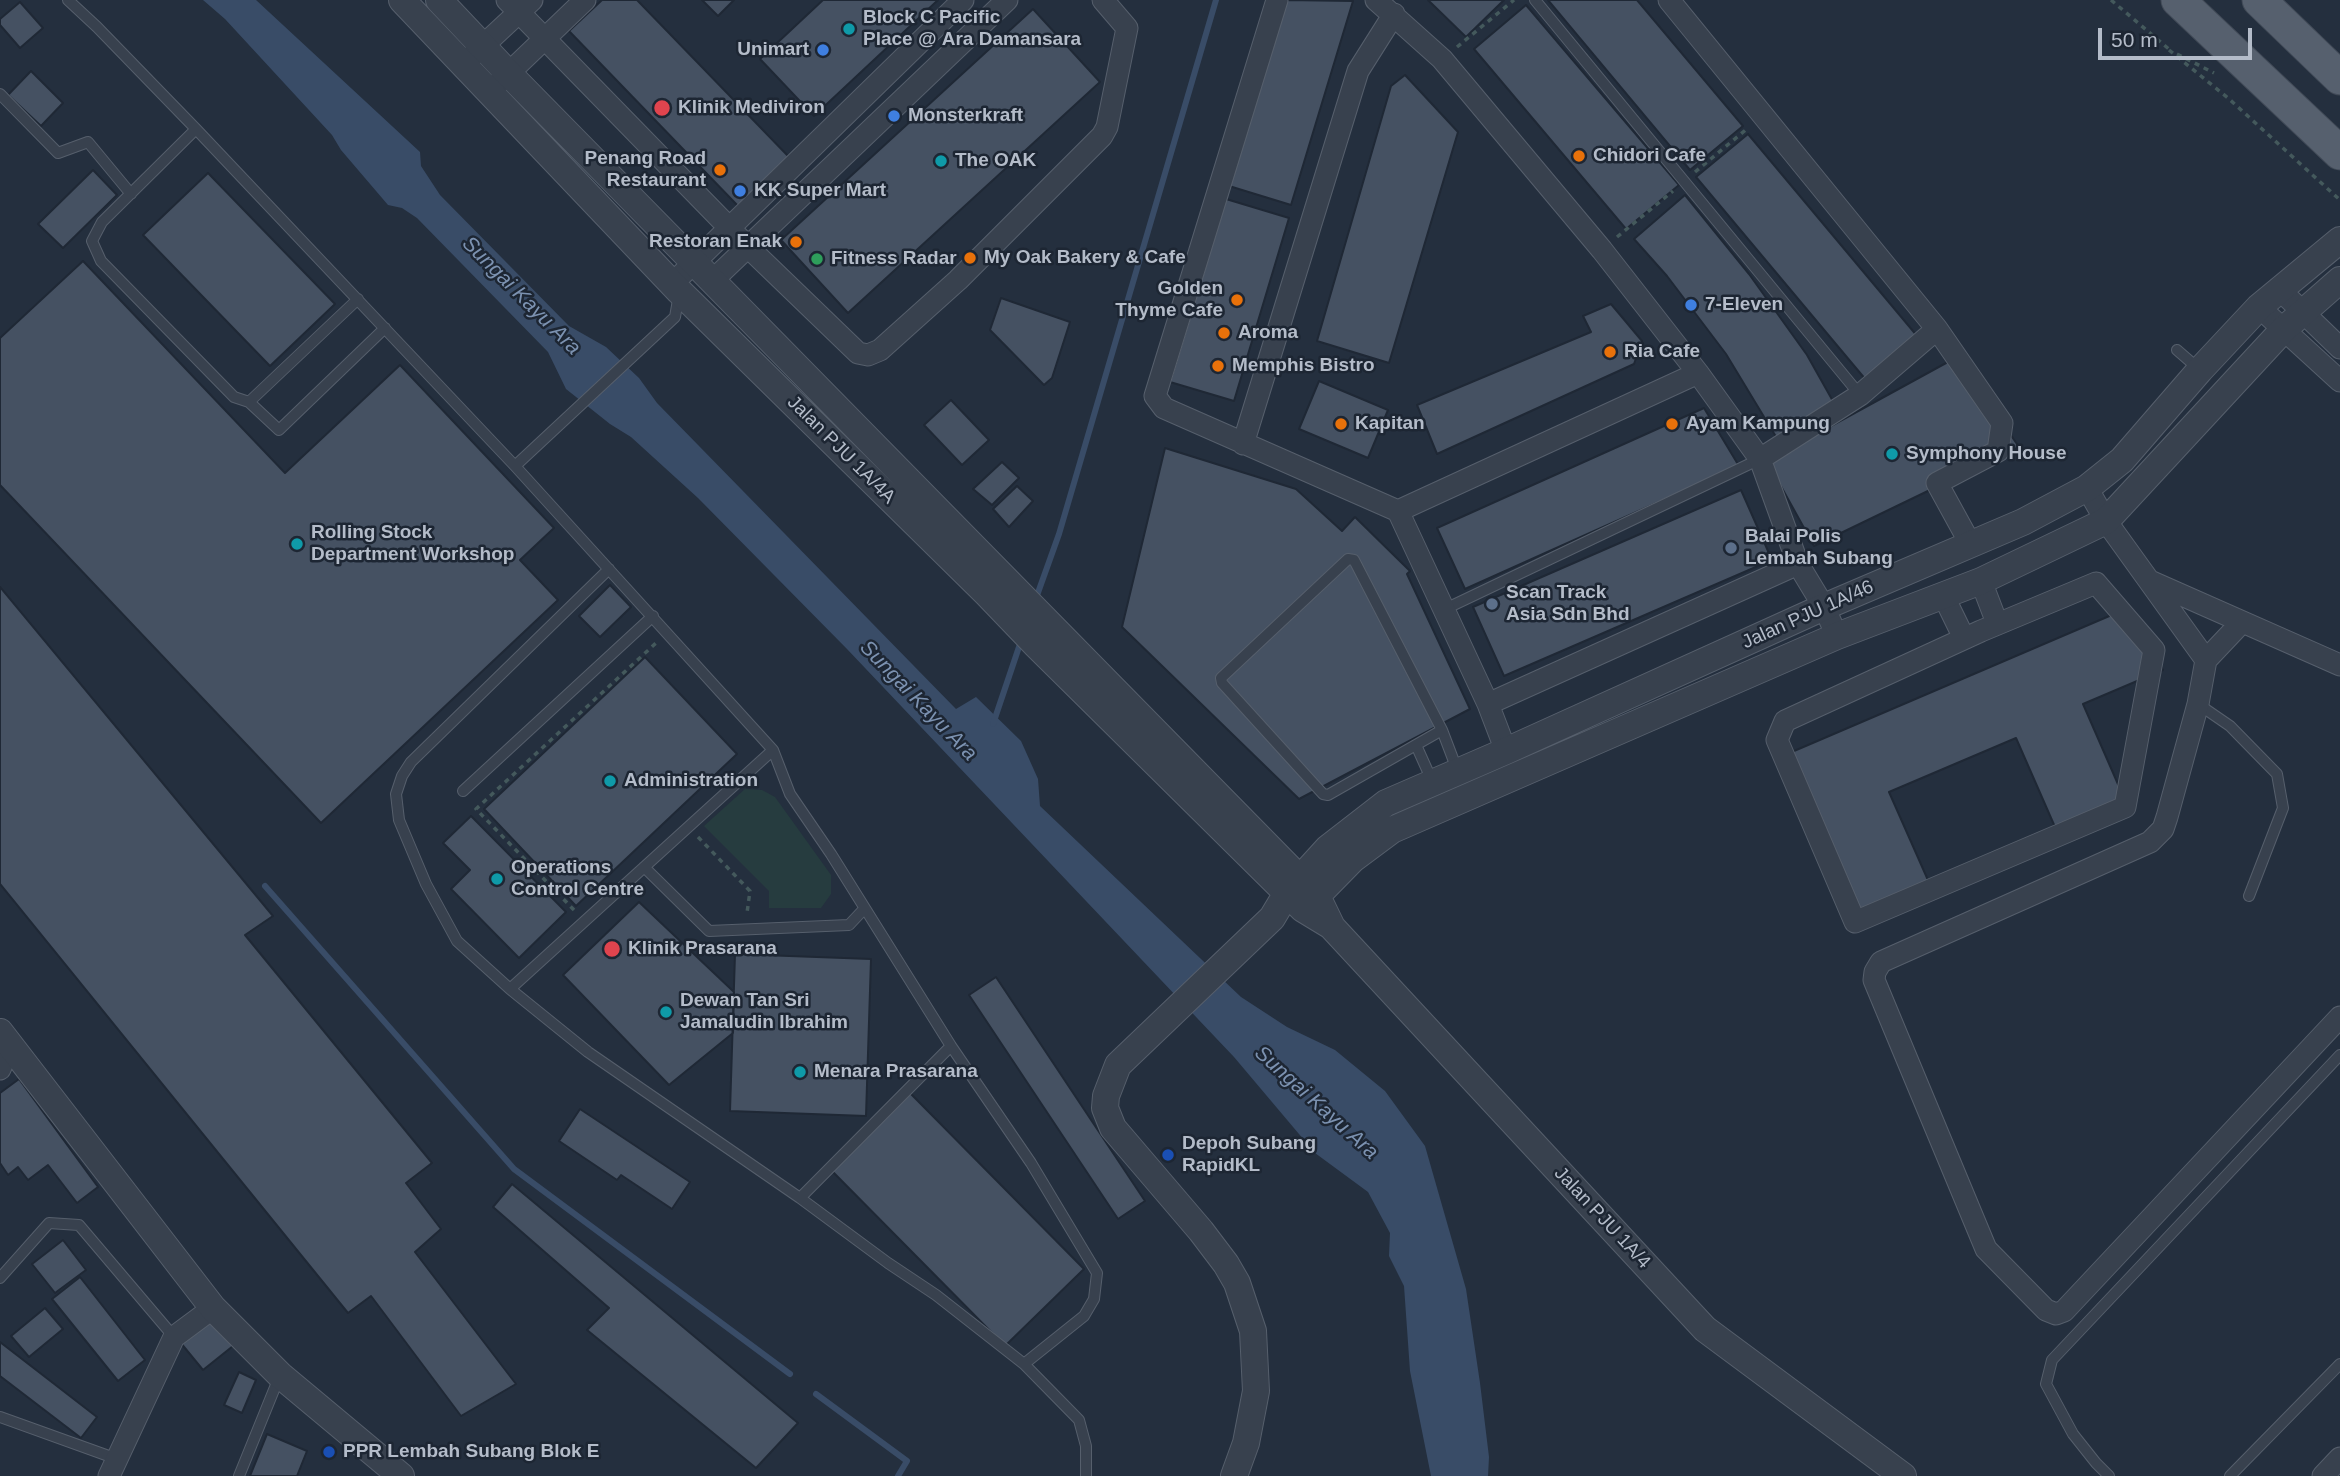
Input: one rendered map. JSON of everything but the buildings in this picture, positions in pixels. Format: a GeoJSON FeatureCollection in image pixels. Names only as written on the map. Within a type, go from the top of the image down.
{"type":"FeatureCollection","features":[{"type":"Feature","properties":{"kind":"main road"},"geometry":{"type":"LineString","coordinates":[[2178,0],[2340,153]]}},
{"type":"Feature","properties":{"kind":"main road"},"geometry":{"type":"LineString","coordinates":[[2259,0],[2340,78]]}},
{"type":"Feature","properties":{"kind":"street","name":"Jalan PJU 1A/4A"},"geometry":{"type":"LineString","coordinates":[[402,0],[675,297],[702,312],[995,585]]}},
{"type":"Feature","properties":{"kind":"street","name":"Jalan PJU 1A/4A"},"geometry":{"type":"LineString","coordinates":[[439,0],[703,272],[1042,635],[1302,894]]}},
{"type":"Feature","properties":{"kind":"street"},"geometry":{"type":"LineString","coordinates":[[489,92],[585,0]]}},
{"type":"Feature","properties":{"kind":"street"},"geometry":{"type":"LineString","coordinates":[[703,272],[730,228],[963,0]]}},
{"type":"Feature","properties":{"kind":"street"},"geometry":{"type":"LineString","coordinates":[[675,297],[703,272],[747,246],[1007,0]]}},
{"type":"Feature","properties":{"kind":"street"},"geometry":{"type":"LineString","coordinates":[[463,65],[519,4],[544,38],[747,246],[858,353],[868,355],[880,350],[958,280],[1102,136],[1107,127],[1127,28],[1103,0]]}},
{"type":"Feature","properties":{"kind":"street"},"geometry":{"type":"LineString","coordinates":[[1278,0],[1155,396],[1164,408],[1398,511],[1488,705],[1506,751]]}},
{"type":"Feature","properties":{"kind":"street"},"geometry":{"type":"LineString","coordinates":[[1376,0],[1443,60],[1602,250],[1698,373],[1760,459],[1798,564],[1824,607],[1837,636]]}},
{"type":"Feature","properties":{"kind":"street"},"geometry":{"type":"LineString","coordinates":[[1670,0],[1937,329],[2002,422],[1998,451],[1937,483],[1971,545]]}},
{"type":"Feature","properties":{"kind":"street"},"geometry":{"type":"LineString","coordinates":[[1243,444],[1358,71],[1394,14]]}},
{"type":"Feature","properties":{"kind":"street","name":"Jalan PJU 1A/46"},"geometry":{"type":"LineString","coordinates":[[1302,894],[1323,853],[1386,803],[1824,607],[2023,523],[2087,488],[2122,460],[2259,307],[2340,240]]}},
{"type":"Feature","properties":{"kind":"street","name":"Jalan PJU 1A/46"},"geometry":{"type":"LineString","coordinates":[[1302,894],[1392,830],[1837,636],[1981,581],[2106,521],[2293,322],[2340,280]]}},
{"type":"Feature","properties":{"kind":"street"},"geometry":{"type":"LineString","coordinates":[[2279,289],[2293,322],[2340,381]]}},
{"type":"Feature","properties":{"kind":"street"},"geometry":{"type":"LineString","coordinates":[[2259,307],[2340,348]]}},
{"type":"Feature","properties":{"kind":"street"},"geometry":{"type":"LineString","coordinates":[[1760,459],[1860,395],[1937,329]]}},
{"type":"Feature","properties":{"kind":"street"},"geometry":{"type":"LineString","coordinates":[[1398,511],[1698,373]]}},
{"type":"Feature","properties":{"kind":"street"},"geometry":{"type":"LineString","coordinates":[[2087,488],[2106,521],[2206,660]]}},
{"type":"Feature","properties":{"kind":"street"},"geometry":{"type":"LineString","coordinates":[[1488,705],[1798,564]]}},
{"type":"Feature","properties":{"kind":"street"},"geometry":{"type":"LineString","coordinates":[[2149,580],[2340,665]]}},
{"type":"Feature","properties":{"kind":"street"},"geometry":{"type":"LineString","coordinates":[[1981,581],[1997,623]]}},
{"type":"Feature","properties":{"kind":"street"},"geometry":{"type":"LineString","coordinates":[[2096,583],[2154,650],[2125,807],[1855,922],[1777,740],[1785,721],[1997,623],[2096,583]]}},
{"type":"Feature","properties":{"kind":"street"},"geometry":{"type":"LineString","coordinates":[[1944,597],[1964,638]]}},
{"type":"Feature","properties":{"kind":"street"},"geometry":{"type":"LineString","coordinates":[[2241,622],[2206,660],[2198,704],[2167,817],[2163,829],[2150,842],[1881,962],[1874,980],[1986,1249],[2046,1310],[2056,1314],[2064,1311],[2340,1017]]}},
{"type":"Feature","properties":{"kind":"street","name":"Jalan PJU 1A/4A"},"geometry":{"type":"LineString","coordinates":[[1042,635],[1276,855],[1302,894]]}},
{"type":"Feature","properties":{"kind":"street"},"geometry":{"type":"LineString","coordinates":[[1276,855],[1301,857],[1323,853]]}},
{"type":"Feature","properties":{"kind":"street"},"geometry":{"type":"LineString","coordinates":[[1234,1476],[1246,1443],[1255,1391],[1253,1331],[1237,1283],[1201,1231],[1113,1128],[1105,1108],[1106,1096],[1118,1065],[1302,894]]}},
{"type":"Feature","properties":{"kind":"street","name":"Jalan PJU 1A/4"},"geometry":{"type":"LineString","coordinates":[[1302,894],[1705,1329],[1903,1476]]}},
{"type":"Feature","properties":{"kind":"street"},"geometry":{"type":"LineString","coordinates":[[3,1049],[213,1308],[280,1375],[401,1476]]}},
{"type":"Feature","properties":{"kind":"street"},"geometry":{"type":"LineString","coordinates":[[113,1468],[174,1337],[213,1308]]}},
{"type":"Feature","properties":{"kind":"street"},"geometry":{"type":"LineString","coordinates":[[2322,1476],[2340,1458]]}},
{"type":"Feature","properties":{"kind":"lane"},"geometry":{"type":"LineString","coordinates":[[68,0],[196,130],[515,466],[773,750],[790,794],[831,854],[951,1046],[1031,1163],[1097,1273],[1094,1299],[1084,1316],[1024,1364]]}},
{"type":"Feature","properties":{"kind":"lane"},"geometry":{"type":"LineString","coordinates":[[1535,0],[1860,395]]}},
{"type":"Feature","properties":{"kind":"lane"},"geometry":{"type":"LineString","coordinates":[[0,94],[58,153],[88,142],[131,194]]}},
{"type":"Feature","properties":{"kind":"lane"},"geometry":{"type":"LineString","coordinates":[[196,130],[102,222],[92,241],[101,261],[234,397],[249,402],[279,430],[385,328]]}},
{"type":"Feature","properties":{"kind":"lane"},"geometry":{"type":"LineString","coordinates":[[515,466],[662,329],[675,297]]}},
{"type":"Feature","properties":{"kind":"lane"},"geometry":{"type":"LineString","coordinates":[[249,402],[358,299]]}},
{"type":"Feature","properties":{"kind":"lane"},"geometry":{"type":"LineString","coordinates":[[2177,350],[2200,370]]}},
{"type":"Feature","properties":{"kind":"lane"},"geometry":{"type":"LineString","coordinates":[[1443,610],[1760,459]]}},
{"type":"Feature","properties":{"kind":"lane"},"geometry":{"type":"LineString","coordinates":[[1442,730],[1328,795],[1323,794],[1222,683],[1221,678],[1348,559],[1354,560],[1442,730],[1458,772]]}},
{"type":"Feature","properties":{"kind":"lane"},"geometry":{"type":"LineString","coordinates":[[609,569],[411,762],[402,776],[396,794],[399,820],[420,871],[457,941],[510,989],[588,1052],[936,1295],[1024,1364],[1079,1420],[1086,1446],[1086,1476]]}},
{"type":"Feature","properties":{"kind":"lane"},"geometry":{"type":"LineString","coordinates":[[463,791],[653,616]]}},
{"type":"Feature","properties":{"kind":"lane"},"geometry":{"type":"LineString","coordinates":[[2198,704],[2230,726],[2277,774],[2283,808],[2249,896]]}},
{"type":"Feature","properties":{"kind":"lane"},"geometry":{"type":"LineString","coordinates":[[1416,745],[1433,783]]}},
{"type":"Feature","properties":{"kind":"lane"},"geometry":{"type":"LineString","coordinates":[[510,989],[773,750]]}},
{"type":"Feature","properties":{"kind":"lane"},"geometry":{"type":"LineString","coordinates":[[644,866],[709,931],[849,925],[864,909]]}},
{"type":"Feature","properties":{"kind":"lane"},"geometry":{"type":"LineString","coordinates":[[800,1198],[951,1046]]}},
{"type":"Feature","properties":{"kind":"lane"},"geometry":{"type":"LineString","coordinates":[[2109,1476],[2073,1434],[2046,1384],[2052,1360],[2340,1055]]}},
{"type":"Feature","properties":{"kind":"lane"},"geometry":{"type":"LineString","coordinates":[[0,1278],[49,1223],[79,1225],[174,1337]]}},
{"type":"Feature","properties":{"kind":"lane"},"geometry":{"type":"LineString","coordinates":[[2230,1476],[2340,1364]]}},
{"type":"Feature","properties":{"kind":"lane"},"geometry":{"type":"LineString","coordinates":[[239,1476],[280,1375]]}},
{"type":"Feature","properties":{"kind":"lane"},"geometry":{"type":"LineString","coordinates":[[0,1417],[113,1468]]}},
{"type":"Feature","properties":{"kind":"path"},"geometry":{"type":"LineString","coordinates":[[1443,60],[1514,0]]}},
{"type":"Feature","properties":{"kind":"path"},"geometry":{"type":"LineString","coordinates":[[2111,0],[2228,98],[2340,200]]}},
{"type":"Feature","properties":{"kind":"path"},"geometry":{"type":"LineString","coordinates":[[2169,50],[2216,74]]}},
{"type":"Feature","properties":{"kind":"path"},"geometry":{"type":"LineString","coordinates":[[576,912],[476,809],[656,643],[664,653]]}},
{"type":"Feature","properties":{"kind":"path"},"geometry":{"type":"LineString","coordinates":[[687,827],[750,891],[746,929]]}},
{"type":"Feature","properties":{"kind":"green space"},"geometry":{"type":"Polygon","coordinates":[[[745,789],[762,790],[775,797],[831,875],[831,894],[821,908],[769,908],[769,891],[704,826],[745,789]]]}},
{"type":"Feature","properties":{"kind":"water","name":"Sungai Kayu Ara"},"geometry":{"type":"Polygon","coordinates":[[[203,0],[256,0],[420,152],[421,166],[440,195],[569,326],[606,347],[639,378],[657,403],[956,709],[976,697],[1021,741],[1038,779],[1040,806],[1241,997],[1287,1027],[1335,1050],[1385,1091],[1425,1146],[1466,1289],[1489,1457],[1488,1476],[1431,1476],[1410,1371],[1404,1286],[1389,1256],[1390,1233],[1368,1192],[1315,1153],[1234,1057],[847,649],[698,498],[631,437],[566,389],[548,352],[417,218],[402,208],[388,205],[341,150],[332,135],[225,19],[203,0]]]}},
{"type":"Feature","properties":{"kind":"waterway"},"geometry":{"type":"LineString","coordinates":[[1035,601],[1059,534],[1216,0]]}},
{"type":"Feature","properties":{"kind":"waterway"},"geometry":{"type":"LineString","coordinates":[[993,724],[1021,641]]}},
{"type":"Feature","properties":{"kind":"waterway"},"geometry":{"type":"LineString","coordinates":[[265,886],[514,1169],[790,1374]]}},
{"type":"Feature","properties":{"kind":"waterway"},"geometry":{"type":"LineString","coordinates":[[816,1394],[907,1461],[898,1476]]}},
{"type":"Feature","properties":{"kind":"place","name":"Block C Pacific Place @ Ara Damansara"},"geometry":{"type":"Point","coordinates":[849,29]}},
{"type":"Feature","properties":{"kind":"place","name":"Unimart"},"geometry":{"type":"Point","coordinates":[823,50]}},
{"type":"Feature","properties":{"kind":"place","name":"Klinik Mediviron"},"geometry":{"type":"Point","coordinates":[662,108]}},
{"type":"Feature","properties":{"kind":"place","name":"Monsterkraft"},"geometry":{"type":"Point","coordinates":[894,116]}},
{"type":"Feature","properties":{"kind":"place","name":"Chidori Cafe"},"geometry":{"type":"Point","coordinates":[1579,156]}},
{"type":"Feature","properties":{"kind":"place","name":"The OAK"},"geometry":{"type":"Point","coordinates":[941,161]}},
{"type":"Feature","properties":{"kind":"place","name":"Penang Road Restaurant"},"geometry":{"type":"Point","coordinates":[720,170]}},
{"type":"Feature","properties":{"kind":"place","name":"KK Super Mart"},"geometry":{"type":"Point","coordinates":[740,191]}},
{"type":"Feature","properties":{"kind":"place","name":"Restoran Enak"},"geometry":{"type":"Point","coordinates":[796,242]}},
{"type":"Feature","properties":{"kind":"place","name":"My Oak Bakery & Cafe"},"geometry":{"type":"Point","coordinates":[970,258]}},
{"type":"Feature","properties":{"kind":"place","name":"Fitness Radar"},"geometry":{"type":"Point","coordinates":[817,259]}},
{"type":"Feature","properties":{"kind":"place","name":"Golden Thyme Cafe"},"geometry":{"type":"Point","coordinates":[1237,300]}},
{"type":"Feature","properties":{"kind":"place","name":"7-Eleven"},"geometry":{"type":"Point","coordinates":[1691,305]}},
{"type":"Feature","properties":{"kind":"place","name":"Aroma"},"geometry":{"type":"Point","coordinates":[1224,333]}},
{"type":"Feature","properties":{"kind":"place","name":"Ria Cafe"},"geometry":{"type":"Point","coordinates":[1610,352]}},
{"type":"Feature","properties":{"kind":"place","name":"Memphis Bistro"},"geometry":{"type":"Point","coordinates":[1218,366]}},
{"type":"Feature","properties":{"kind":"place","name":"Kapitan"},"geometry":{"type":"Point","coordinates":[1341,424]}},
{"type":"Feature","properties":{"kind":"place","name":"Ayam Kampung"},"geometry":{"type":"Point","coordinates":[1672,424]}},
{"type":"Feature","properties":{"kind":"place","name":"Symphony House"},"geometry":{"type":"Point","coordinates":[1892,454]}},
{"type":"Feature","properties":{"kind":"place","name":"Rolling Stock Department Workshop"},"geometry":{"type":"Point","coordinates":[297,544]}},
{"type":"Feature","properties":{"kind":"place","name":"Balai Polis Lembah Subang"},"geometry":{"type":"Point","coordinates":[1731,548]}},
{"type":"Feature","properties":{"kind":"place","name":"Scan Track Asia Sdn Bhd"},"geometry":{"type":"Point","coordinates":[1492,604]}},
{"type":"Feature","properties":{"kind":"place","name":"Administration"},"geometry":{"type":"Point","coordinates":[610,781]}},
{"type":"Feature","properties":{"kind":"place","name":"Operations Control Centre"},"geometry":{"type":"Point","coordinates":[497,879]}},
{"type":"Feature","properties":{"kind":"place","name":"Klinik Prasarana"},"geometry":{"type":"Point","coordinates":[612,949]}},
{"type":"Feature","properties":{"kind":"place","name":"Dewan Tan Sri Jamaludin Ibrahim"},"geometry":{"type":"Point","coordinates":[666,1012]}},
{"type":"Feature","properties":{"kind":"place","name":"Menara Prasarana"},"geometry":{"type":"Point","coordinates":[800,1072]}},
{"type":"Feature","properties":{"kind":"place","name":"Depoh Subang RapidKL"},"geometry":{"type":"Point","coordinates":[1168,1155]}},
{"type":"Feature","properties":{"kind":"place","name":"PPR Lembah Subang Blok E"},"geometry":{"type":"Point","coordinates":[329,1452]}}]}
